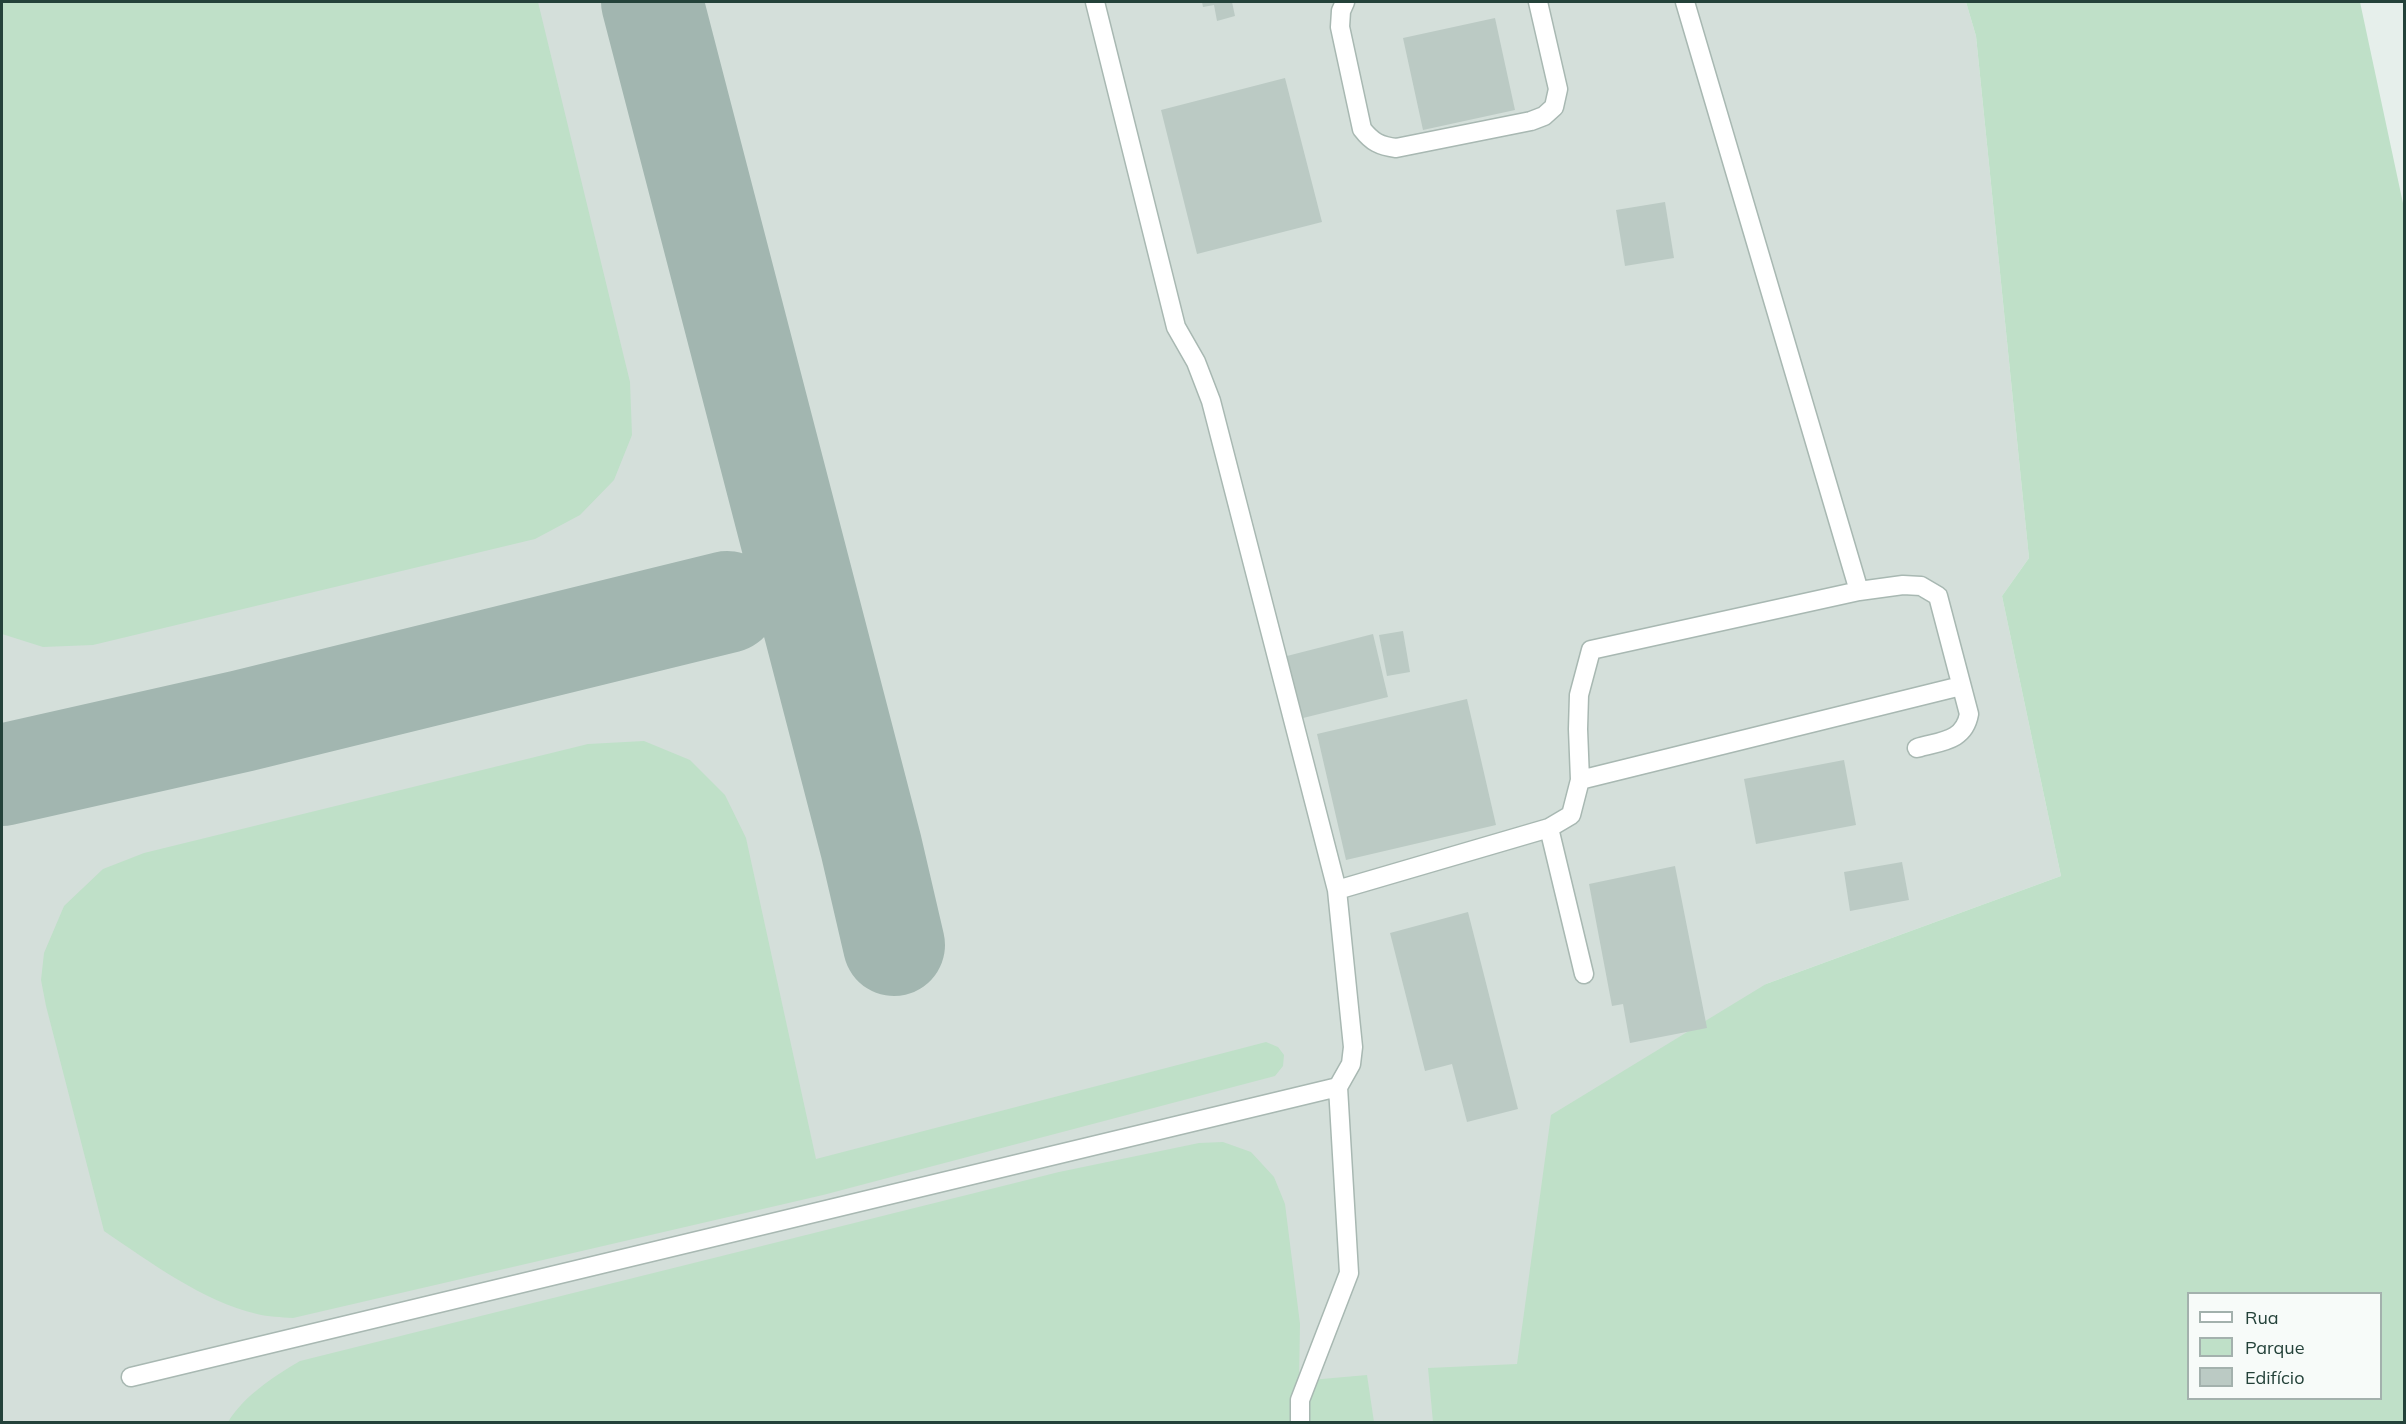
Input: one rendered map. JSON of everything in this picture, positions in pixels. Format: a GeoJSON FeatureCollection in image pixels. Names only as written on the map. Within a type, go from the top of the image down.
{"type":"FeatureCollection","features":[{"type":"Feature","properties":{"kind":"lane"},"geometry":{"type":"LineString","coordinates":[[1095,2],[1176,327],[1196,362],[1211,401],[1337,890],[1353,1047],[1351,1064],[1338,1087],[1349,1273],[1300,1400],[1300,1422]]}},
{"type":"Feature","properties":{"kind":"lane"},"geometry":{"type":"LineString","coordinates":[[1345,2],[1341,11],[1341,27],[1362,129],[1371,141],[1382,147],[1396,148],[1531,121],[1544,116],[1554,107],[1558,89],[1538,2]]}},
{"type":"Feature","properties":{"kind":"lane"},"geometry":{"type":"LineString","coordinates":[[1685,2],[1859,591]]}},
{"type":"Feature","properties":{"kind":"lane"},"geometry":{"type":"LineString","coordinates":[[1337,890],[1549,828],[1571,815],[1580,780],[1579,695],[1591,650],[1859,591],[1903,585],[1921,586],[1938,596],[1968,714],[1967,725],[1961,734],[1917,748]]}},
{"type":"Feature","properties":{"kind":"lane"},"geometry":{"type":"LineString","coordinates":[[1580,780],[1961,686]]}},
{"type":"Feature","properties":{"kind":"lane"},"geometry":{"type":"LineString","coordinates":[[1549,828],[1584,974]]}},
{"type":"Feature","properties":{"kind":"lane"},"geometry":{"type":"LineString","coordinates":[[131,1377],[1338,1087]]}},
{"type":"Feature","properties":{"kind":"shaded area"},"geometry":{"type":"Polygon","coordinates":[[[2,2],[1966,2],[1976,36],[2029,558],[2002,596],[2061,876],[1766,984],[1509,1422],[2,1422],[2,2]]]}},
{"type":"Feature","properties":{"kind":"green space"},"geometry":{"type":"Polygon","coordinates":[[[2,2],[538,2],[630,382],[632,435],[614,480],[580,515],[535,539],[93,645],[43,647],[2,634],[2,2]]]}},
{"type":"Feature","properties":{"kind":"green space"},"geometry":{"type":"Polygon","coordinates":[[[1966,2],[2360,2],[2404,208],[2404,1422],[1433,1422],[1428,1368],[1517,1364],[1551,1115],[1766,984],[2061,876],[2002,596],[2029,558],[1976,36],[1966,2]]]}},
{"type":"Feature","properties":{"kind":"green space"},"geometry":{"type":"Polygon","coordinates":[[[644,741],[690,760],[725,795],[746,838],[816,1159],[1266,1042],[1278,1047],[1284,1055],[1283,1066],[1275,1076],[823,1195],[293,1318],[257,1314],[216,1300],[177,1279],[104,1231],[41,980],[44,953],[64,906],[103,869],[144,853],[588,744],[644,741]]]}},
{"type":"Feature","properties":{"kind":"green space"},"geometry":{"type":"Polygon","coordinates":[[[1223,1142],[1251,1152],[1274,1177],[1285,1204],[1300,1324],[1299,1381],[1367,1375],[1374,1422],[228,1422],[251,1395],[300,1361],[1059,1172],[1199,1143],[1223,1142]]]}},
{"type":"Feature","properties":{"kind":"building"},"geometry":{"type":"Polygon","coordinates":[[[1202,2],[1232,2],[1235,16],[1217,21],[1214,5],[1203,7],[1202,2]]]}},
{"type":"Feature","properties":{"kind":"building"},"geometry":{"type":"Polygon","coordinates":[[[1495,18],[1515,110],[1423,130],[1403,38],[1495,18]]]}},
{"type":"Feature","properties":{"kind":"building"},"geometry":{"type":"Polygon","coordinates":[[[1285,78],[1322,222],[1197,254],[1161,110],[1285,78]]]}},
{"type":"Feature","properties":{"kind":"building"},"geometry":{"type":"Polygon","coordinates":[[[1665,202],[1674,258],[1625,266],[1616,210],[1665,202]]]}},
{"type":"Feature","properties":{"kind":"building"},"geometry":{"type":"Polygon","coordinates":[[[1403,631],[1410,672],[1387,676],[1379,635],[1403,631]]]}},
{"type":"Feature","properties":{"kind":"building"},"geometry":{"type":"Polygon","coordinates":[[[1373,634],[1388,697],[1299,719],[1283,657],[1373,634]]]}},
{"type":"Feature","properties":{"kind":"building"},"geometry":{"type":"Polygon","coordinates":[[[1467,699],[1496,825],[1346,860],[1317,734],[1467,699]]]}},
{"type":"Feature","properties":{"kind":"building"},"geometry":{"type":"Polygon","coordinates":[[[1844,760],[1856,825],[1756,844],[1744,779],[1844,760]]]}},
{"type":"Feature","properties":{"kind":"building"},"geometry":{"type":"Polygon","coordinates":[[[1902,862],[1909,900],[1850,911],[1844,872],[1902,862]]]}},
{"type":"Feature","properties":{"kind":"building"},"geometry":{"type":"Polygon","coordinates":[[[1675,866],[1707,1028],[1630,1043],[1623,1004],[1612,1006],[1589,884],[1675,866]]]}},
{"type":"Feature","properties":{"kind":"building"},"geometry":{"type":"Polygon","coordinates":[[[1468,912],[1518,1109],[1467,1122],[1452,1064],[1425,1071],[1390,933],[1468,912]]]}},
{"type":"Feature","properties":{"kind":"taxiway"},"geometry":{"type":"LineString","coordinates":[[652,2],[871,846],[894,945]]}},
{"type":"Feature","properties":{"kind":"taxiway"},"geometry":{"type":"LineString","coordinates":[[2,775],[242,721],[727,602]]}}]}
